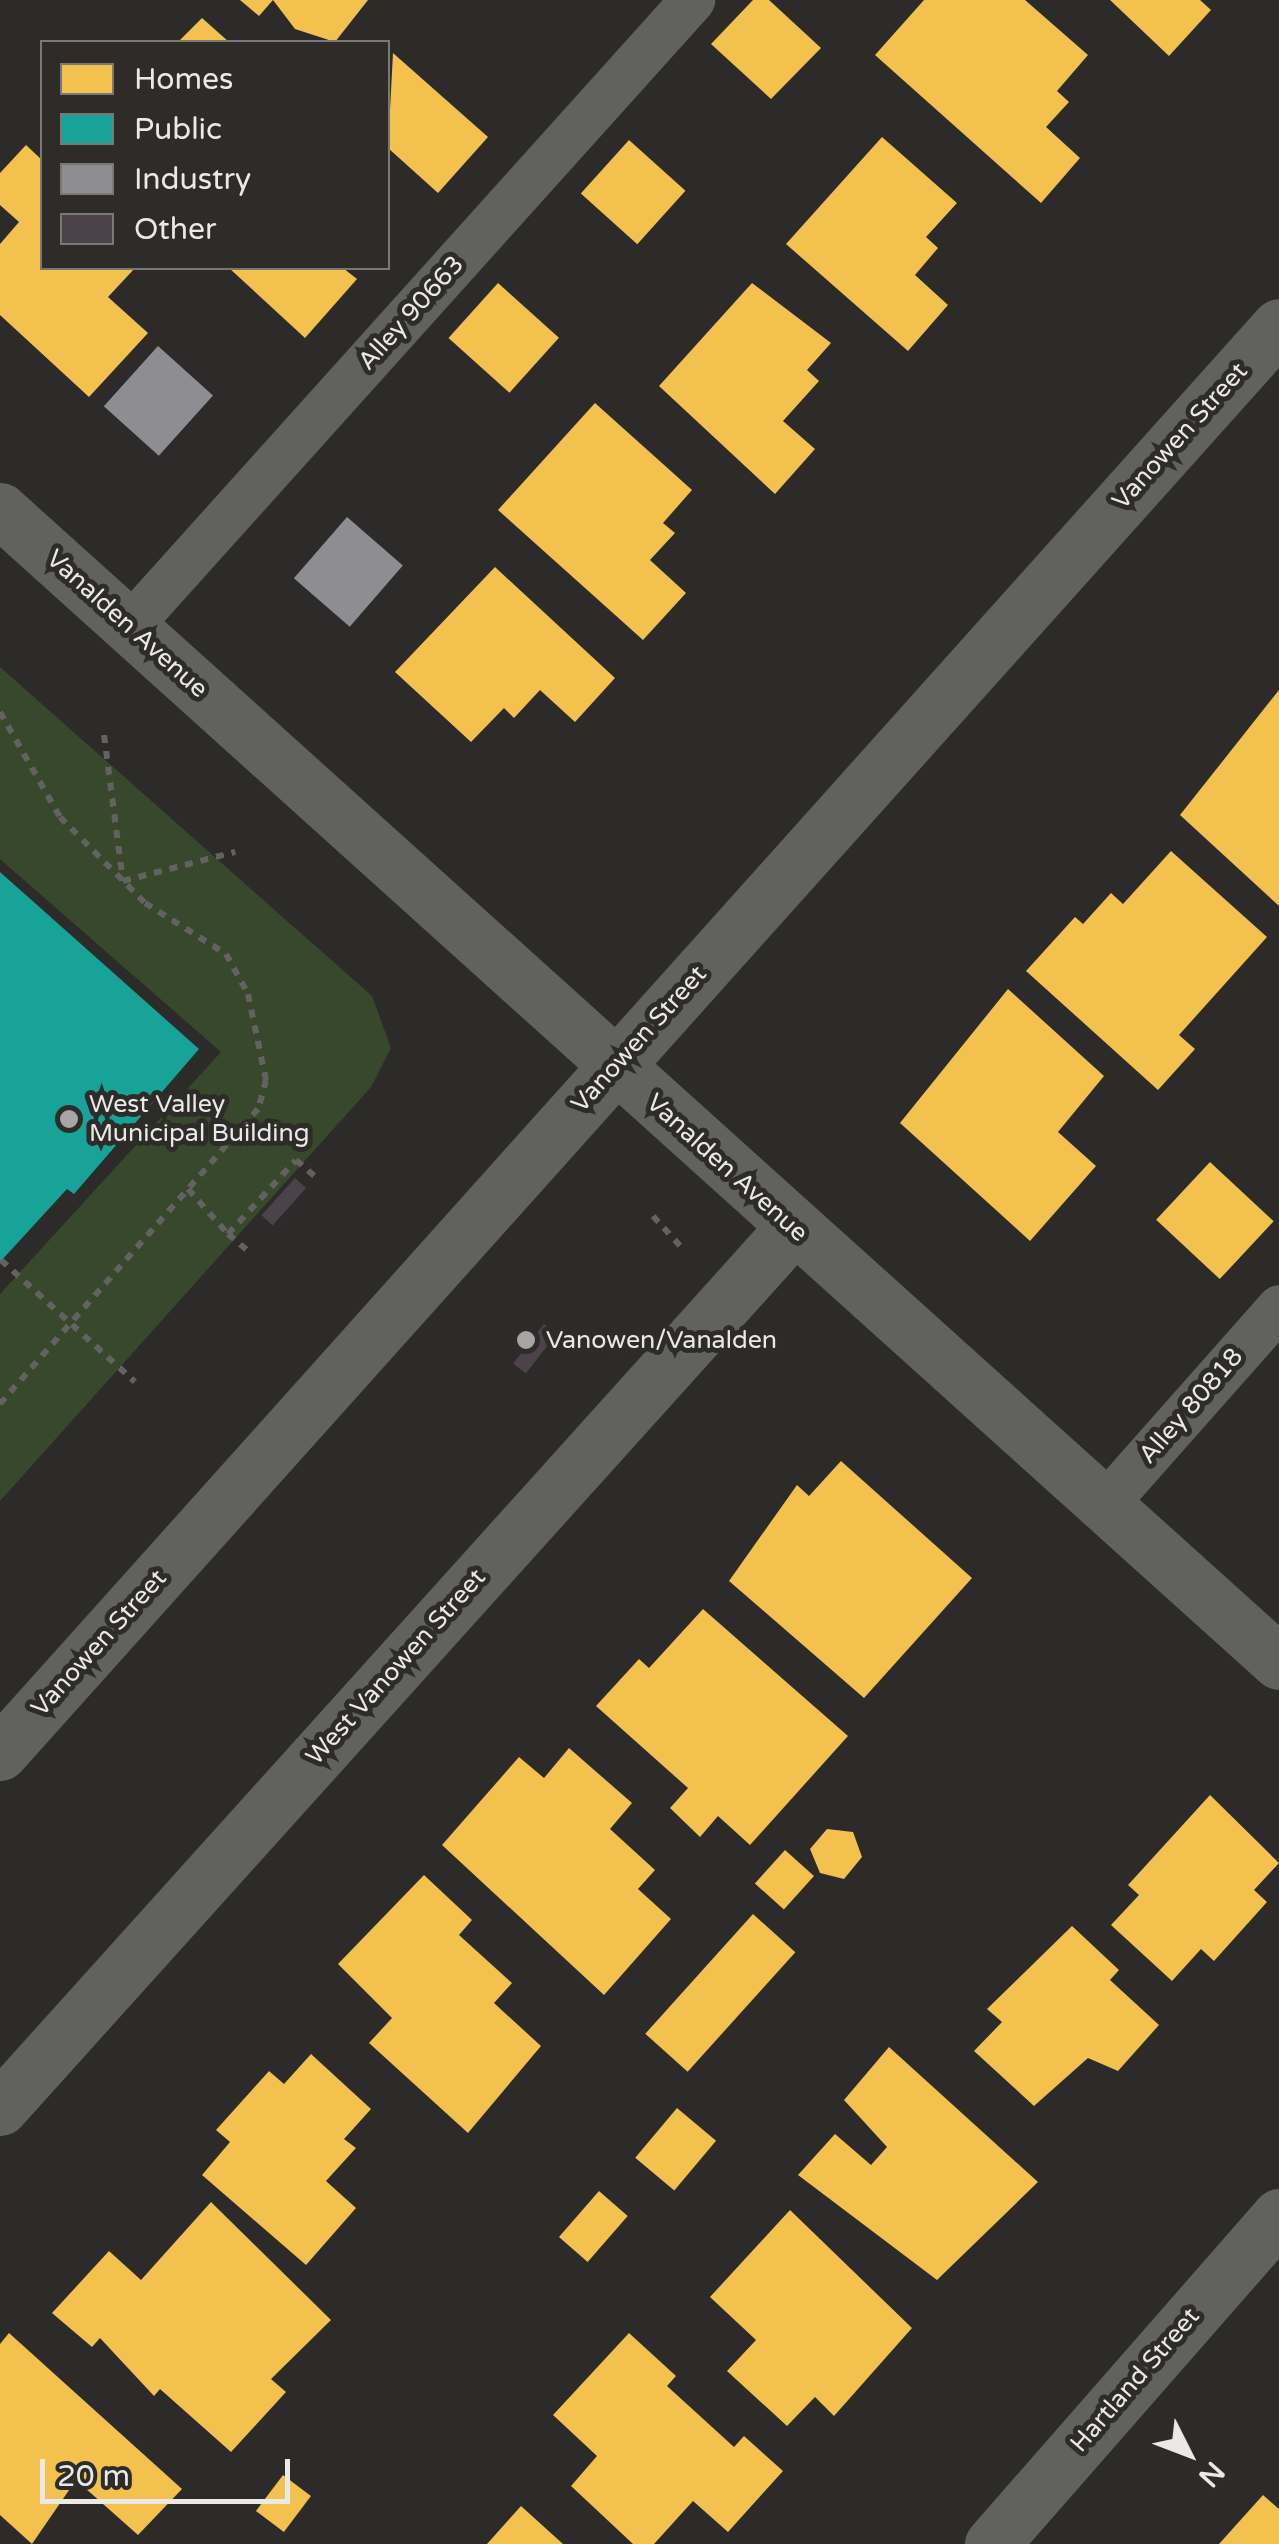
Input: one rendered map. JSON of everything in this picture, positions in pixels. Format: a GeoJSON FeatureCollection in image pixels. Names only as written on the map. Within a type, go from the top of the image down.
{"type":"FeatureCollection","features":[{"type":"Feature","properties":{"kind":"street","name":"Vanowen Street"},"geometry":{"type":"LineString","coordinates":[[0,1753],[1279,326]]}},
{"type":"Feature","properties":{"kind":"street","name":"Vanalden Avenue"},"geometry":{"type":"LineString","coordinates":[[0,510],[792,1228],[1279,1662]]}},
{"type":"Feature","properties":{"kind":"street","name":"West Vanowen Street"},"geometry":{"type":"LineString","coordinates":[[0,2108],[792,1228]]}},
{"type":"Feature","properties":{"kind":"street","name":"Hartland Street"},"geometry":{"type":"LineString","coordinates":[[992,2544],[1279,2216]]}},
{"type":"Feature","properties":{"kind":"lane","name":"Alley 90663"},"geometry":{"type":"LineString","coordinates":[[130,626],[692,0]]}},
{"type":"Feature","properties":{"kind":"lane","name":"Alley 80818"},"geometry":{"type":"LineString","coordinates":[[1104,1506],[1279,1306]]}},
{"type":"Feature","properties":{"kind":"path"},"geometry":{"type":"LineString","coordinates":[[0,712],[60,817],[123,882],[226,954],[248,994],[266,1080],[258,1110],[0,1404]]}},
{"type":"Feature","properties":{"kind":"path"},"geometry":{"type":"LineString","coordinates":[[104,735],[123,882]]}},
{"type":"Feature","properties":{"kind":"path"},"geometry":{"type":"LineString","coordinates":[[123,882],[235,852]]}},
{"type":"Feature","properties":{"kind":"path"},"geometry":{"type":"LineString","coordinates":[[228,1234],[296,1160],[318,1179]]}},
{"type":"Feature","properties":{"kind":"path"},"geometry":{"type":"LineString","coordinates":[[188,1189],[228,1234],[252,1254]]}},
{"type":"Feature","properties":{"kind":"path"},"geometry":{"type":"LineString","coordinates":[[652,1216],[688,1255]]}},
{"type":"Feature","properties":{"kind":"path"},"geometry":{"type":"LineString","coordinates":[[1,1260],[135,1382]]}},
{"type":"Feature","properties":{"kind":"green space"},"geometry":{"type":"Polygon","coordinates":[[[0,667],[372,996],[391,1048],[371,1087],[0,1501],[0,1294],[221,1052],[0,859],[0,667]]]}},
{"type":"Feature","properties":{"kind":"building: Homes"},"geometry":{"type":"Polygon","coordinates":[[[240,0],[273,0],[259,16],[240,0]]]}},
{"type":"Feature","properties":{"kind":"building: Homes"},"geometry":{"type":"Polygon","coordinates":[[[273,0],[368,0],[337,40],[295,29],[273,0]]]}},
{"type":"Feature","properties":{"kind":"building: Homes"},"geometry":{"type":"Polygon","coordinates":[[[753,0],[769,0],[821,48],[771,99],[711,44],[753,0]]]}},
{"type":"Feature","properties":{"kind":"building: Homes"},"geometry":{"type":"Polygon","coordinates":[[[924,0],[1025,0],[1088,55],[1057,91],[1069,102],[1046,127],[1080,158],[1041,203],[875,55],[924,0]]]}},
{"type":"Feature","properties":{"kind":"building: Homes"},"geometry":{"type":"Polygon","coordinates":[[[1110,0],[1200,0],[1211,10],[1169,56],[1110,0]]]}},
{"type":"Feature","properties":{"kind":"building: Homes"},"geometry":{"type":"Polygon","coordinates":[[[202,18],[227,40],[180,40],[202,18]]]}},
{"type":"Feature","properties":{"kind":"building: Homes"},"geometry":{"type":"Polygon","coordinates":[[[393,53],[488,137],[438,193],[390,150],[393,53]]]}},
{"type":"Feature","properties":{"kind":"building: Homes"},"geometry":{"type":"Polygon","coordinates":[[[882,137],[957,203],[926,237],[938,248],[915,275],[948,305],[908,351],[786,244],[882,137]]]}},
{"type":"Feature","properties":{"kind":"building: Homes"},"geometry":{"type":"Polygon","coordinates":[[[629,140],[685,191],[637,244],[581,194],[629,140]]]}},
{"type":"Feature","properties":{"kind":"building: Homes"},"geometry":{"type":"Polygon","coordinates":[[[26,145],[40,158],[40,270],[133,270],[108,297],[148,333],[89,397],[0,315],[0,244],[19,222],[0,205],[0,173],[26,145]]]}},
{"type":"Feature","properties":{"kind":"building: Homes"},"geometry":{"type":"Polygon","coordinates":[[[231,270],[346,270],[357,279],[305,338],[231,270]]]}},
{"type":"Feature","properties":{"kind":"building: Homes"},"geometry":{"type":"Polygon","coordinates":[[[498,283],[559,338],[509,393],[448,338],[498,283]]]}},
{"type":"Feature","properties":{"kind":"building: Homes"},"geometry":{"type":"Polygon","coordinates":[[[752,283],[831,343],[807,370],[819,381],[783,421],[815,449],[775,494],[659,386],[752,283]]]}},
{"type":"Feature","properties":{"kind":"building: Homes"},"geometry":{"type":"Polygon","coordinates":[[[595,403],[692,490],[663,523],[675,533],[650,560],[686,593],[643,640],[498,510],[595,403]]]}},
{"type":"Feature","properties":{"kind":"building: Homes"},"geometry":{"type":"Polygon","coordinates":[[[495,567],[615,678],[575,722],[540,690],[514,718],[504,708],[471,742],[395,672],[495,567]]]}},
{"type":"Feature","properties":{"kind":"building: Homes"},"geometry":{"type":"Polygon","coordinates":[[[1279,690],[1279,906],[1180,815],[1279,690]]]}},
{"type":"Feature","properties":{"kind":"building: Homes"},"geometry":{"type":"Polygon","coordinates":[[[1171,851],[1267,937],[1179,1035],[1195,1049],[1158,1090],[1026,971],[1075,917],[1083,924],[1111,893],[1123,904],[1171,851]]]}},
{"type":"Feature","properties":{"kind":"building: Homes"},"geometry":{"type":"Polygon","coordinates":[[[1008,989],[1104,1076],[1058,1132],[1096,1166],[1030,1241],[900,1123],[1008,989]]]}},
{"type":"Feature","properties":{"kind":"building: Homes"},"geometry":{"type":"Polygon","coordinates":[[[1210,1162],[1274,1221],[1220,1279],[1156,1220],[1210,1162]]]}},
{"type":"Feature","properties":{"kind":"building: Homes"},"geometry":{"type":"Polygon","coordinates":[[[841,1461],[972,1578],[864,1698],[729,1581],[797,1485],[809,1496],[841,1461]]]}},
{"type":"Feature","properties":{"kind":"building: Homes"},"geometry":{"type":"Polygon","coordinates":[[[703,1609],[848,1736],[750,1845],[718,1816],[700,1837],[670,1808],[688,1788],[596,1706],[639,1659],[649,1668],[703,1609]]]}},
{"type":"Feature","properties":{"kind":"building: Homes"},"geometry":{"type":"Polygon","coordinates":[[[569,1748],[632,1803],[610,1829],[655,1870],[638,1889],[671,1919],[604,1995],[442,1845],[519,1757],[544,1778],[569,1748]]]}},
{"type":"Feature","properties":{"kind":"building: Homes"},"geometry":{"type":"Polygon","coordinates":[[[1210,1795],[1279,1863],[1254,1890],[1267,1902],[1214,1961],[1201,1949],[1172,1981],[1111,1925],[1139,1895],[1128,1885],[1210,1795]]]}},
{"type":"Feature","properties":{"kind":"building: Homes"},"geometry":{"type":"Polygon","coordinates":[[[827,1829],[853,1832],[862,1857],[844,1879],[820,1873],[810,1849],[827,1829]]]}},
{"type":"Feature","properties":{"kind":"building: Homes"},"geometry":{"type":"Polygon","coordinates":[[[785,1850],[814,1876],[784,1910],[755,1883],[785,1850]]]}},
{"type":"Feature","properties":{"kind":"building: Homes"},"geometry":{"type":"Polygon","coordinates":[[[424,1875],[472,1920],[459,1935],[512,1983],[494,2003],[541,2046],[468,2133],[369,2043],[392,2018],[338,1964],[424,1875]]]}},
{"type":"Feature","properties":{"kind":"building: Homes"},"geometry":{"type":"Polygon","coordinates":[[[753,1914],[795,1952],[688,2072],[645,2034],[753,1914]]]}},
{"type":"Feature","properties":{"kind":"building: Homes"},"geometry":{"type":"Polygon","coordinates":[[[1072,1926],[1119,1970],[1110,1980],[1159,2025],[1118,2071],[1088,2058],[1034,2106],[974,2051],[1002,2022],[987,2009],[1072,1926]]]}},
{"type":"Feature","properties":{"kind":"building: Homes"},"geometry":{"type":"Polygon","coordinates":[[[889,2047],[1038,2182],[937,2280],[798,2175],[835,2134],[871,2165],[887,2147],[844,2100],[889,2047]]]}},
{"type":"Feature","properties":{"kind":"building: Homes"},"geometry":{"type":"Polygon","coordinates":[[[311,2054],[371,2109],[344,2139],[356,2148],[326,2181],[356,2208],[306,2265],[202,2175],[230,2142],[216,2130],[269,2071],[284,2084],[311,2054]]]}},
{"type":"Feature","properties":{"kind":"building: Homes"},"geometry":{"type":"Polygon","coordinates":[[[677,2108],[716,2141],[674,2191],[635,2158],[677,2108]]]}},
{"type":"Feature","properties":{"kind":"building: Homes"},"geometry":{"type":"Polygon","coordinates":[[[599,2191],[628,2216],[588,2262],[559,2237],[599,2191]]]}},
{"type":"Feature","properties":{"kind":"building: Homes"},"geometry":{"type":"Polygon","coordinates":[[[211,2202],[331,2320],[271,2379],[286,2392],[231,2452],[160,2389],[154,2396],[100,2338],[92,2347],[52,2313],[109,2251],[141,2280],[211,2202]]]}},
{"type":"Feature","properties":{"kind":"building: Homes"},"geometry":{"type":"Polygon","coordinates":[[[790,2210],[912,2328],[834,2416],[815,2397],[787,2426],[727,2371],[756,2340],[710,2297],[790,2210]]]}},
{"type":"Feature","properties":{"kind":"building: Homes"},"geometry":{"type":"Polygon","coordinates":[[[9,2333],[182,2489],[138,2535],[76,2480],[32,2544],[0,2515],[0,2344],[9,2333]]]}},
{"type":"Feature","properties":{"kind":"building: Homes"},"geometry":{"type":"Polygon","coordinates":[[[629,2333],[676,2376],[667,2386],[734,2447],[744,2436],[783,2471],[728,2532],[693,2501],[654,2544],[633,2544],[571,2486],[597,2456],[553,2415],[629,2333]]]}},
{"type":"Feature","properties":{"kind":"building: Homes"},"geometry":{"type":"Polygon","coordinates":[[[283,2475],[311,2496],[284,2532],[256,2511],[283,2475]]]}},
{"type":"Feature","properties":{"kind":"building: Homes"},"geometry":{"type":"Polygon","coordinates":[[[1263,2495],[1279,2509],[1279,2544],[1219,2544],[1263,2495]]]}},
{"type":"Feature","properties":{"kind":"building: Homes"},"geometry":{"type":"Polygon","coordinates":[[[521,2506],[563,2544],[487,2544],[521,2506]]]}},
{"type":"Feature","properties":{"kind":"building: Public","name":"West Valley Municipal Building"},"geometry":{"type":"Polygon","coordinates":[[[0,872],[199,1049],[74,1194],[67,1189],[0,1262],[0,872]]]}},
{"type":"Feature","properties":{"kind":"building: Industry"},"geometry":{"type":"Polygon","coordinates":[[[158,346],[213,396],[159,456],[104,406],[158,346]]]}},
{"type":"Feature","properties":{"kind":"building: Industry"},"geometry":{"type":"Polygon","coordinates":[[[347,517],[403,566],[350,627],[294,578],[347,517]]]}},
{"type":"Feature","properties":{"kind":"building: Other"},"geometry":{"type":"Polygon","coordinates":[[[295,1178],[306,1188],[273,1225],[262,1215],[295,1178]]]}},
{"type":"Feature","properties":{"kind":"building: Other"},"geometry":{"type":"Polygon","coordinates":[[[544,1324],[557,1334],[526,1373],[513,1363],[544,1324]]]}},
{"type":"Feature","properties":{"kind":"place","name":"West Valley Municipal Building"},"geometry":{"type":"Point","coordinates":[69,1119]}},
{"type":"Feature","properties":{"kind":"place","name":"Vanowen/Vanalden"},"geometry":{"type":"Point","coordinates":[526,1340]}}]}
